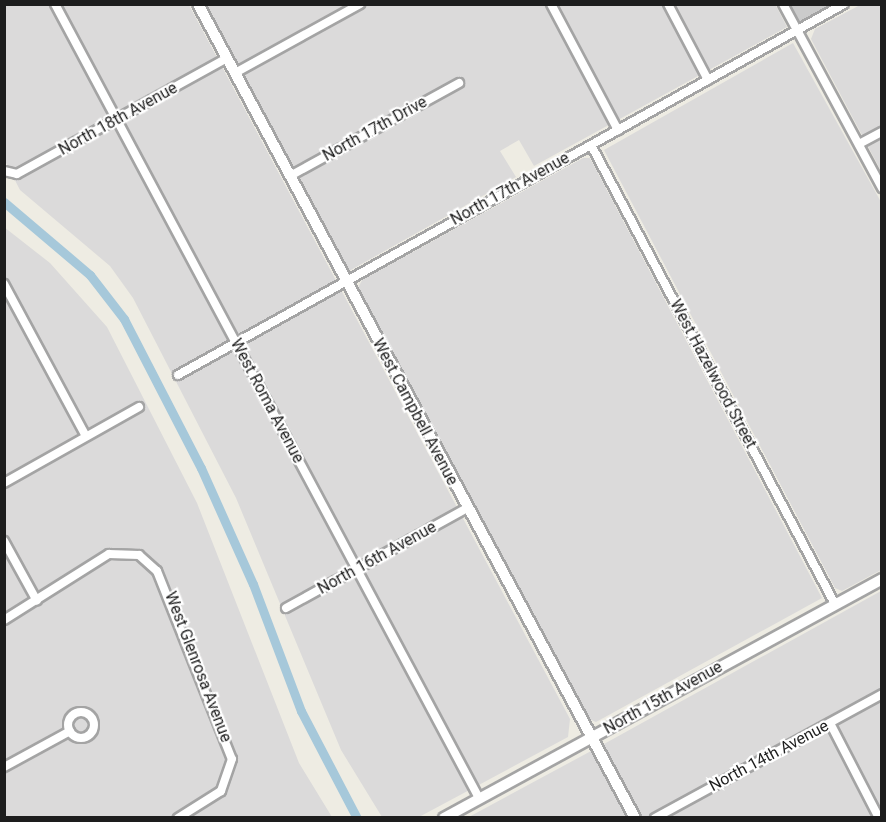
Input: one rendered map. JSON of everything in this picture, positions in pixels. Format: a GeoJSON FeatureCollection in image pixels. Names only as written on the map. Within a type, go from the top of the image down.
{"type":"FeatureCollection","features":[{"type":"Feature","properties":{"kind":"street","name":"West Roma Avenue"},"geometry":{"type":"LineString","coordinates":[[55,4],[479,798]]}},
{"type":"Feature","properties":{"kind":"street","name":"West Campbell Avenue"},"geometry":{"type":"LineString","coordinates":[[198,4],[635,818]]}},
{"type":"Feature","properties":{"kind":"street"},"geometry":{"type":"LineString","coordinates":[[234,73],[360,4]]}},
{"type":"Feature","properties":{"kind":"street"},"geometry":{"type":"LineString","coordinates":[[550,4],[618,130]]}},
{"type":"Feature","properties":{"kind":"street"},"geometry":{"type":"LineString","coordinates":[[668,4],[708,80]]}},
{"type":"Feature","properties":{"kind":"street"},"geometry":{"type":"LineString","coordinates":[[783,4],[882,188]]}},
{"type":"Feature","properties":{"kind":"street","name":"North 17th Avenue"},"geometry":{"type":"LineString","coordinates":[[178,375],[844,4]]}},
{"type":"Feature","properties":{"kind":"street","name":"North 18th Avenue"},"geometry":{"type":"LineString","coordinates":[[6,173],[17,174],[227,58]]}},
{"type":"Feature","properties":{"kind":"street","name":"North 17th Drive"},"geometry":{"type":"LineString","coordinates":[[290,176],[459,83]]}},
{"type":"Feature","properties":{"kind":"street"},"geometry":{"type":"LineString","coordinates":[[859,144],[882,132]]}},
{"type":"Feature","properties":{"kind":"street","name":"West Hazelwood Street"},"geometry":{"type":"LineString","coordinates":[[591,145],[835,604]]}},
{"type":"Feature","properties":{"kind":"street"},"geometry":{"type":"LineString","coordinates":[[4,284],[86,436]]}},
{"type":"Feature","properties":{"kind":"street"},"geometry":{"type":"LineString","coordinates":[[4,483],[140,407]]}},
{"type":"Feature","properties":{"kind":"street","name":"North 16th Avenue"},"geometry":{"type":"LineString","coordinates":[[286,608],[467,508]]}},
{"type":"Feature","properties":{"kind":"street"},"geometry":{"type":"LineString","coordinates":[[4,541],[37,601],[4,620]]}},
{"type":"Feature","properties":{"kind":"street","name":"West Glenrosa Avenue"},"geometry":{"type":"LineString","coordinates":[[37,601],[108,554],[128,553],[147,561],[168,590],[229,748],[227,779],[214,799],[178,818]]}},
{"type":"Feature","properties":{"kind":"street","name":"North 15th Avenue"},"geometry":{"type":"LineString","coordinates":[[444,818],[882,579]]}},
{"type":"Feature","properties":{"kind":"street","name":"North 14th Avenue"},"geometry":{"type":"LineString","coordinates":[[655,818],[882,694]]}},
{"type":"Feature","properties":{"kind":"street"},"geometry":{"type":"LineString","coordinates":[[830,723],[879,818]]}},
{"type":"Feature","properties":{"kind":"street"},"geometry":{"type":"LineString","coordinates":[[4,767],[70,731]]}},
{"type":"Feature","properties":{"kind":"shaded area"},"geometry":{"type":"Polygon","coordinates":[[[775,4],[787,27],[534,166],[519,140],[500,151],[516,177],[349,271],[207,5],[775,4]]]}},
{"type":"Feature","properties":{"kind":"shaded area"},"geometry":{"type":"Polygon","coordinates":[[[4,5],[189,5],[570,719],[568,737],[419,817],[382,817],[341,750],[236,498],[133,298],[110,266],[20,190],[5,161],[4,5]]]}},
{"type":"Feature","properties":{"kind":"shaded area"},"geometry":{"type":"Polygon","coordinates":[[[783,5],[844,5],[797,31],[783,5]]]}},
{"type":"Feature","properties":{"kind":"shaded area"},"geometry":{"type":"Polygon","coordinates":[[[860,5],[881,5],[881,171],[811,39],[815,29],[860,5]]]}},
{"type":"Feature","properties":{"kind":"shaded area"},"geometry":{"type":"Polygon","coordinates":[[[793,43],[881,202],[881,570],[842,591],[835,588],[604,150],[793,43]]]}},
{"type":"Feature","properties":{"kind":"shaded area"},"geometry":{"type":"Polygon","coordinates":[[[583,158],[590,158],[822,598],[596,722],[587,718],[358,288],[362,280],[583,158]]]}},
{"type":"Feature","properties":{"kind":"shaded area"},"geometry":{"type":"Polygon","coordinates":[[[4,227],[50,263],[107,327],[197,503],[299,763],[332,817],[5,817],[4,227]]]}},
{"type":"Feature","properties":{"kind":"shaded area"},"geometry":{"type":"Polygon","coordinates":[[[881,591],[881,817],[467,818],[604,744],[881,591]]]}},
{"type":"Feature","properties":{"kind":"waterway"},"geometry":{"type":"LineString","coordinates":[[4,202],[90,275],[124,319],[201,468],[253,584],[301,711],[357,818]]}}]}
